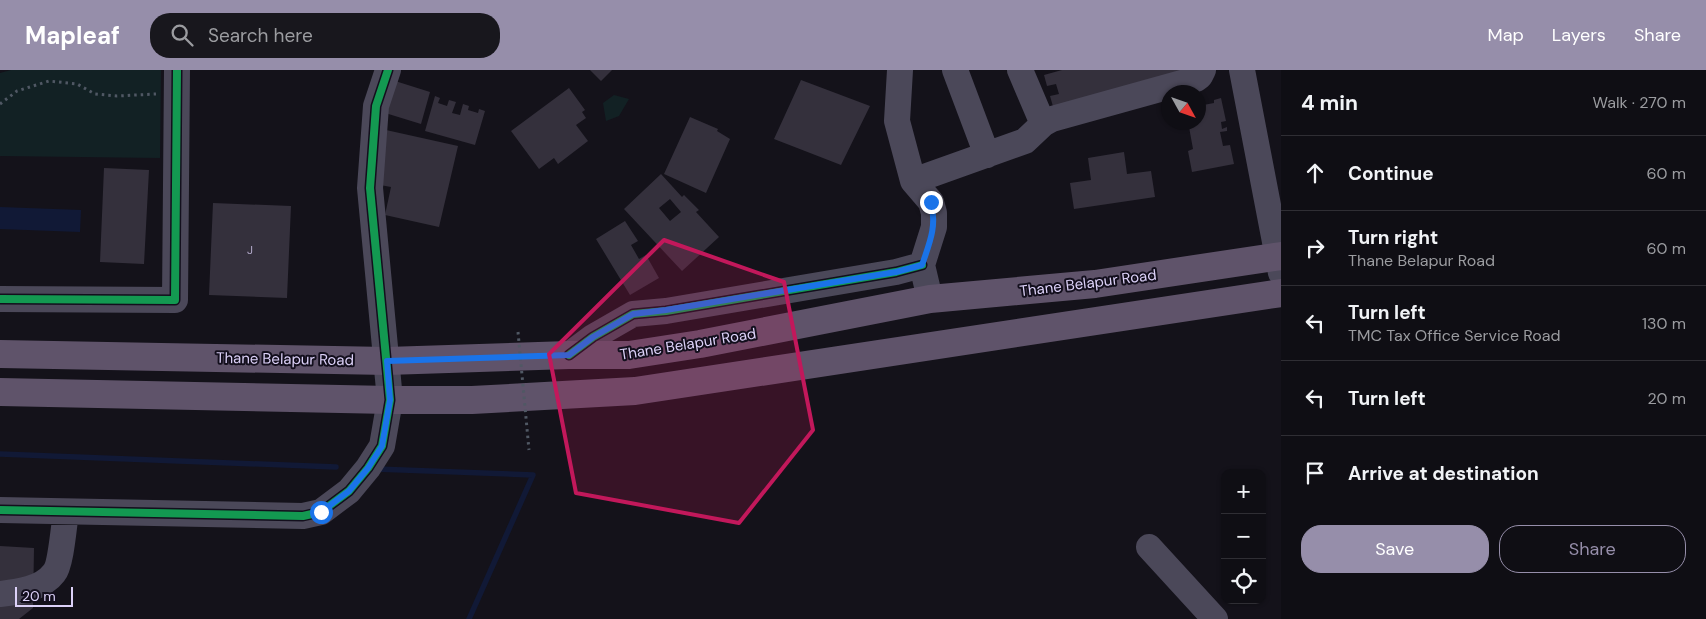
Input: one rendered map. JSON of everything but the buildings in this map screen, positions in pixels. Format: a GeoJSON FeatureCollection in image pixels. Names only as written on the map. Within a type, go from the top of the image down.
{"type":"FeatureCollection","features":[{"type":"Feature","properties":{"kind":"main road","name":"Thane Belapur Road"},"geometry":{"type":"LineString","coordinates":[[0,354],[387,361],[629,355],[673,349],[930,299],[1095,284],[1280,262]]}},
{"type":"Feature","properties":{"kind":"main road"},"geometry":{"type":"LineString","coordinates":[[0,392],[472,400],[635,391],[1281,293]]}},
{"type":"Feature","properties":{"kind":"street"},"geometry":{"type":"LineString","coordinates":[[0,510],[303,516],[321,512],[349,491],[368,468],[382,446],[390,400],[370,188],[376,106],[388,70]]}},
{"type":"Feature","properties":{"kind":"street"},"geometry":{"type":"LineString","coordinates":[[900,70],[896,121],[913,180],[931,202],[934,213],[934,227],[922,265],[930,299]]}},
{"type":"Feature","properties":{"kind":"street"},"geometry":{"type":"LineString","coordinates":[[954,70],[987,155]]}},
{"type":"Feature","properties":{"kind":"street"},"geometry":{"type":"LineString","coordinates":[[913,180],[1025,141],[1043,124],[1052,119],[1196,79],[1203,70]]}},
{"type":"Feature","properties":{"kind":"street"},"geometry":{"type":"LineString","coordinates":[[1242,70],[1280,262]]}},
{"type":"Feature","properties":{"kind":"street"},"geometry":{"type":"LineString","coordinates":[[1027,72],[1043,124]]}},
{"type":"Feature","properties":{"kind":"street"},"geometry":{"type":"LineString","coordinates":[[0,299],[175,300],[177,82]]}},
{"type":"Feature","properties":{"kind":"street"},"geometry":{"type":"LineString","coordinates":[[569,355],[593,337],[633,314],[896,272],[922,265]]}},
{"type":"Feature","properties":{"kind":"street"},"geometry":{"type":"LineString","coordinates":[[0,594],[20,591],[43,583],[55,572],[66,512]]}},
{"type":"Feature","properties":{"kind":"street"},"geometry":{"type":"LineString","coordinates":[[1149,547],[1215,619]]}},
{"type":"Feature","properties":{"kind":"path"},"geometry":{"type":"LineString","coordinates":[[0,104],[17,91],[49,81],[77,84],[95,94],[117,96],[177,82]]}},
{"type":"Feature","properties":{"kind":"path"},"geometry":{"type":"LineString","coordinates":[[518,332],[529,450]]}},
{"type":"Feature","properties":{"kind":"highlighted area"},"geometry":{"type":"Polygon","coordinates":[[[664,240],[784,282],[813,430],[739,523],[576,493],[549,354],[664,240]]]}},
{"type":"Feature","properties":{"kind":"shaded area"},"geometry":{"type":"Polygon","coordinates":[[[11,70],[161,70],[160,158],[0,156],[0,73],[11,70]]]}},
{"type":"Feature","properties":{"kind":"shaded area"},"geometry":{"type":"Polygon","coordinates":[[[614,95],[629,99],[619,116],[606,121],[603,103],[614,95]]]}},
{"type":"Feature","properties":{"kind":"water"},"geometry":{"type":"Polygon","coordinates":[[[0,207],[81,210],[80,232],[0,229],[0,207]]]}},
{"type":"Feature","properties":{"kind":"waterway"},"geometry":{"type":"LineString","coordinates":[[0,454],[336,467]]}},
{"type":"Feature","properties":{"kind":"waterway"},"geometry":{"type":"LineString","coordinates":[[376,469],[533,475],[469,619]]}},
{"type":"Feature","properties":{"kind":"cycle path"},"geometry":{"type":"LineString","coordinates":[[0,299],[175,300],[177,70]]}},
{"type":"Feature","properties":{"kind":"cycle path"},"geometry":{"type":"LineString","coordinates":[[0,510],[303,516],[321,512],[349,491],[368,468],[382,446],[390,400],[370,188],[376,106],[388,70]]}},
{"type":"Feature","properties":{"kind":"cycle path"},"geometry":{"type":"LineString","coordinates":[[569,355],[593,337],[633,314],[666,311],[896,272],[922,265]]}},
{"type":"Feature","properties":{"kind":"route"},"geometry":{"type":"LineString","coordinates":[[321,512],[349,491],[368,468],[382,446],[390,400],[387,361],[569,355],[593,337],[633,314],[896,272],[922,265],[934,227],[934,213],[931,202]]}}]}
